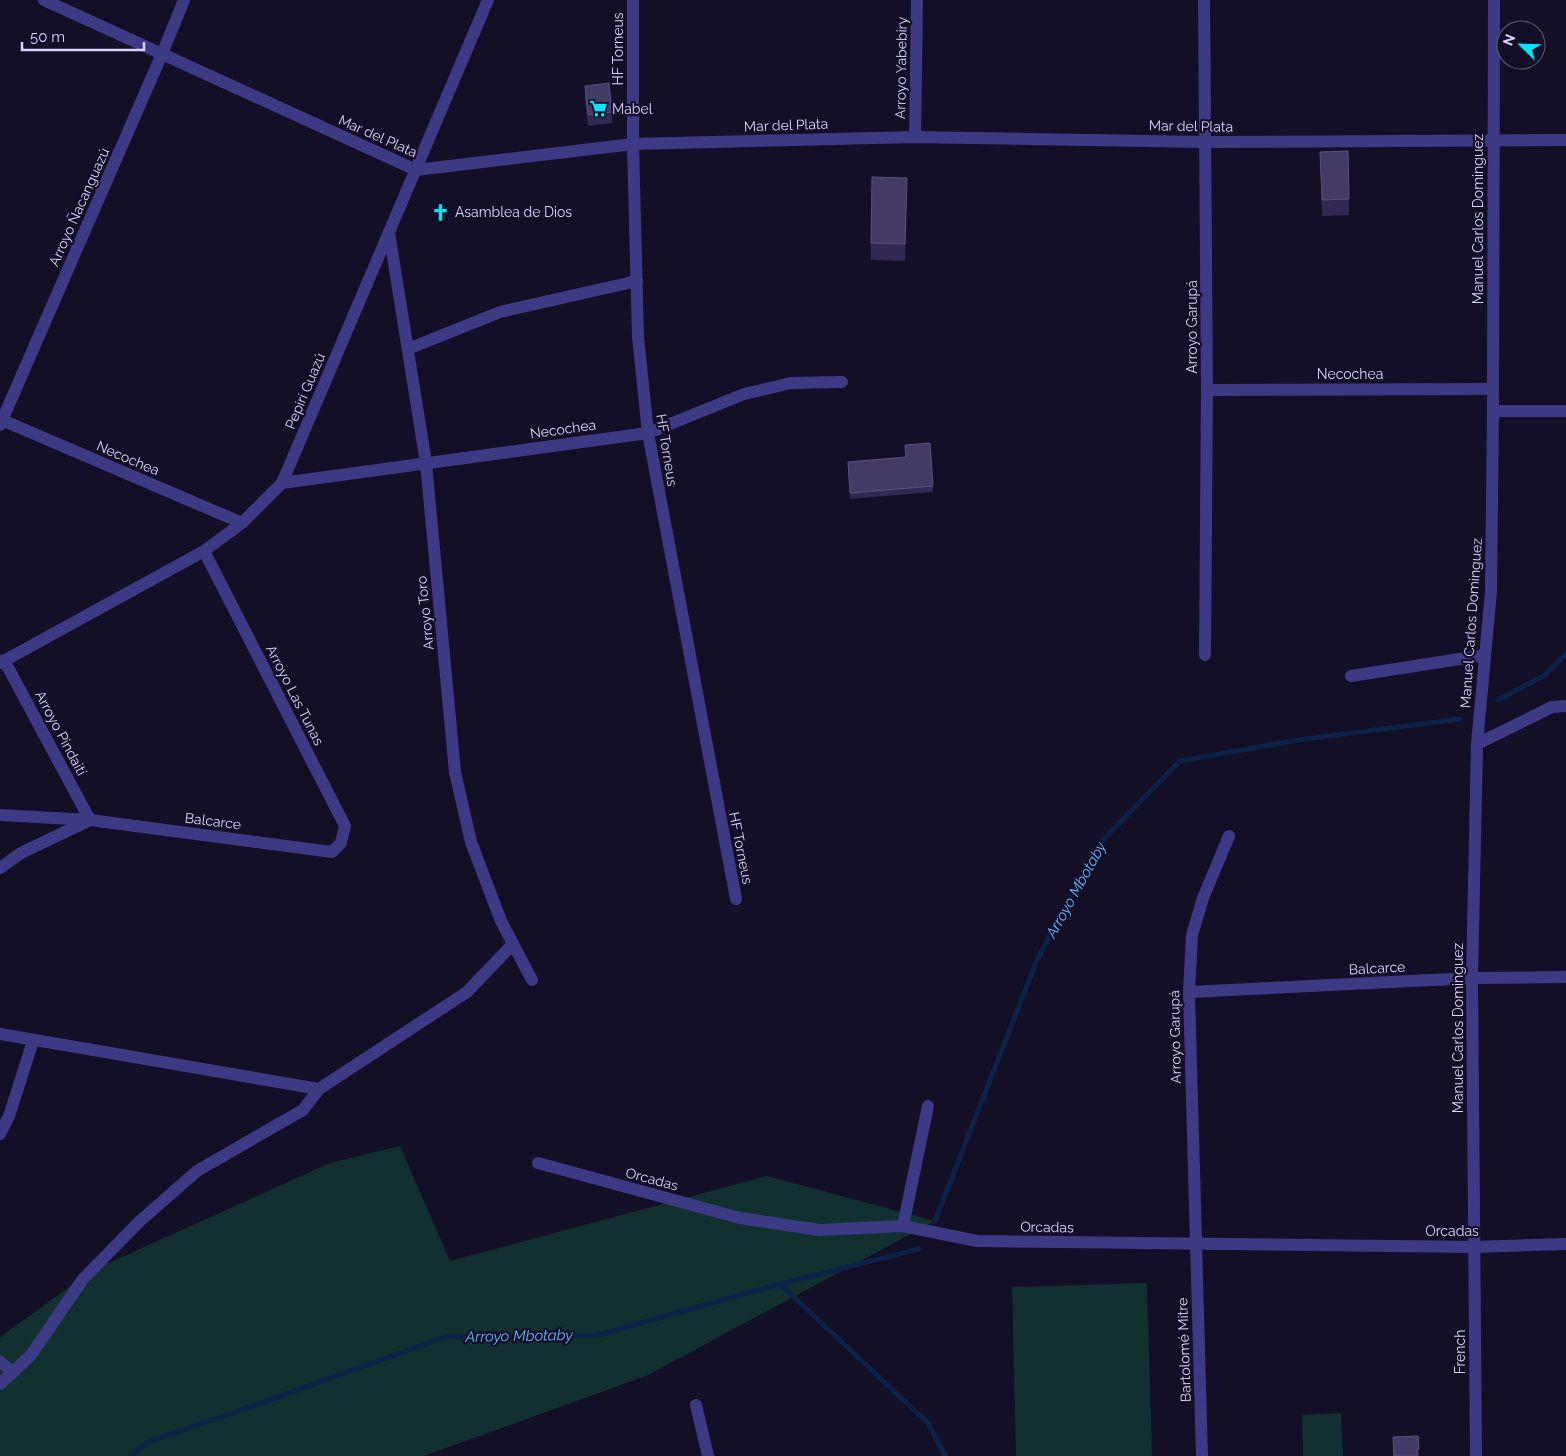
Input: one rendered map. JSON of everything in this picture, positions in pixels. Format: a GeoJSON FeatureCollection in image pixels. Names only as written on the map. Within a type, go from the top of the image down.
{"type":"FeatureCollection","features":[{"type":"Feature","properties":{"kind":"street","name":"Mar del Plata"},"geometry":{"type":"LineString","coordinates":[[44,0],[416,170],[633,144],[915,137],[1205,142],[1566,140]]}},
{"type":"Feature","properties":{"kind":"street","name":"Arroyo Ñacanguazú"},"geometry":{"type":"LineString","coordinates":[[1,423],[184,0]]}},
{"type":"Feature","properties":{"kind":"street","name":"Pepirí Guazú"},"geometry":{"type":"LineString","coordinates":[[2,662],[204,551],[242,523],[282,483],[488,0]]}},
{"type":"Feature","properties":{"kind":"street","name":"HF Torneus"},"geometry":{"type":"LineString","coordinates":[[633,0],[633,144],[638,338],[648,432],[736,899]]}},
{"type":"Feature","properties":{"kind":"street","name":"Arroyo Yabebiry"},"geometry":{"type":"LineString","coordinates":[[915,137],[917,0]]}},
{"type":"Feature","properties":{"kind":"street","name":"Arroyo Garupá"},"geometry":{"type":"LineString","coordinates":[[1204,0],[1207,390],[1205,655]]}},
{"type":"Feature","properties":{"kind":"street","name":"Manuel Carlos Dominguez"},"geometry":{"type":"LineString","coordinates":[[1474,1247],[1472,978],[1477,744],[1491,591],[1494,0]]}},
{"type":"Feature","properties":{"kind":"street","name":"Arroyo Toro"},"geometry":{"type":"LineString","coordinates":[[389,231],[426,463],[456,772],[471,842],[501,922],[532,980]]}},
{"type":"Feature","properties":{"kind":"street"},"geometry":{"type":"LineString","coordinates":[[408,350],[500,312],[637,281]]}},
{"type":"Feature","properties":{"kind":"street","name":"Necochea"},"geometry":{"type":"LineString","coordinates":[[282,483],[648,432],[744,394],[791,383],[842,382]]}},
{"type":"Feature","properties":{"kind":"street","name":"Necochea"},"geometry":{"type":"LineString","coordinates":[[1207,390],[1493,389]]}},
{"type":"Feature","properties":{"kind":"street"},"geometry":{"type":"LineString","coordinates":[[1493,411],[1566,410]]}},
{"type":"Feature","properties":{"kind":"street","name":"Necochea"},"geometry":{"type":"LineString","coordinates":[[1,423],[242,523]]}},
{"type":"Feature","properties":{"kind":"street","name":"Arroyo Las Tunas"},"geometry":{"type":"LineString","coordinates":[[204,551],[345,826],[341,843],[332,852]]}},
{"type":"Feature","properties":{"kind":"street"},"geometry":{"type":"LineString","coordinates":[[1351,676],[1485,654]]}},
{"type":"Feature","properties":{"kind":"street","name":"Arroyo Pindaití"},"geometry":{"type":"LineString","coordinates":[[2,662],[90,820]]}},
{"type":"Feature","properties":{"kind":"street"},"geometry":{"type":"LineString","coordinates":[[1477,744],[1552,707],[1566,706]]}},
{"type":"Feature","properties":{"kind":"street","name":"Balcarce"},"geometry":{"type":"LineString","coordinates":[[0,815],[90,820],[332,852]]}},
{"type":"Feature","properties":{"kind":"street"},"geometry":{"type":"LineString","coordinates":[[0,868],[21,853],[90,820]]}},
{"type":"Feature","properties":{"kind":"street","name":"Arroyo Garupá"},"geometry":{"type":"LineString","coordinates":[[1196,1244],[1189,992],[1192,935],[1203,898],[1229,836]]}},
{"type":"Feature","properties":{"kind":"street"},"geometry":{"type":"LineString","coordinates":[[0,1384],[31,1355],[83,1279],[140,1221],[197,1171],[303,1110],[319,1089],[467,992],[513,944]]}},
{"type":"Feature","properties":{"kind":"street","name":"Balcarce"},"geometry":{"type":"LineString","coordinates":[[1189,992],[1472,978],[1566,977]]}},
{"type":"Feature","properties":{"kind":"street"},"geometry":{"type":"LineString","coordinates":[[0,1034],[319,1089]]}},
{"type":"Feature","properties":{"kind":"street"},"geometry":{"type":"LineString","coordinates":[[0,1134],[9,1116],[32,1040]]}},
{"type":"Feature","properties":{"kind":"street"},"geometry":{"type":"LineString","coordinates":[[903,1226],[928,1106]]}},
{"type":"Feature","properties":{"kind":"street","name":"Orcadas"},"geometry":{"type":"LineString","coordinates":[[538,1163],[740,1218],[819,1230],[903,1226],[977,1241],[1474,1247],[1566,1244]]}},
{"type":"Feature","properties":{"kind":"street","name":"Bartolomé Mitre"},"geometry":{"type":"LineString","coordinates":[[1196,1244],[1202,1456]]}},
{"type":"Feature","properties":{"kind":"street","name":"French"},"geometry":{"type":"LineString","coordinates":[[1474,1247],[1476,1456]]}},
{"type":"Feature","properties":{"kind":"street"},"geometry":{"type":"LineString","coordinates":[[0,1362],[13,1372]]}},
{"type":"Feature","properties":{"kind":"street"},"geometry":{"type":"LineString","coordinates":[[696,1405],[708,1456]]}},
{"type":"Feature","properties":{"kind":"green space"},"geometry":{"type":"Polygon","coordinates":[[[400,1146],[450,1261],[767,1176],[935,1221],[646,1376],[424,1456],[0,1456],[0,1337],[91,1271],[330,1163],[400,1146]]]}},
{"type":"Feature","properties":{"kind":"green space"},"geometry":{"type":"Polygon","coordinates":[[[1147,1283],[1152,1456],[1016,1456],[1012,1287],[1147,1283]]]}},
{"type":"Feature","properties":{"kind":"green space"},"geometry":{"type":"Polygon","coordinates":[[[1341,1413],[1343,1456],[1303,1456],[1302,1415],[1341,1413]]]}},
{"type":"Feature","properties":{"kind":"building"},"geometry":{"type":"Polygon","coordinates":[[[609,83],[612,112],[588,115],[585,86],[609,83]]]}},
{"type":"Feature","properties":{"kind":"building"},"geometry":{"type":"Polygon","coordinates":[[[1348,151],[1349,199],[1322,200],[1320,152],[1348,151]]]}},
{"type":"Feature","properties":{"kind":"building"},"geometry":{"type":"Polygon","coordinates":[[[872,177],[907,178],[905,244],[871,243],[872,177]]]}},
{"type":"Feature","properties":{"kind":"building"},"geometry":{"type":"Polygon","coordinates":[[[930,443],[933,486],[850,493],[848,462],[906,457],[905,445],[930,443]]]}},
{"type":"Feature","properties":{"kind":"building"},"geometry":{"type":"Polygon","coordinates":[[[1418,1436],[1419,1449],[1417,1449],[1417,1456],[1394,1456],[1393,1437],[1418,1436]]]}},
{"type":"Feature","properties":{"kind":"waterway","name":"Arroyo Mbotaby"},"geometry":{"type":"LineString","coordinates":[[1498,700],[1545,675],[1566,654]]}},
{"type":"Feature","properties":{"kind":"waterway","name":"Arroyo Mbotaby"},"geometry":{"type":"LineString","coordinates":[[935,1221],[1037,960],[1099,844],[1180,761],[1298,740],[1460,719]]}},
{"type":"Feature","properties":{"kind":"waterway","name":"Arroyo Mbotaby"},"geometry":{"type":"LineString","coordinates":[[131,1456],[147,1442],[445,1337],[598,1335],[780,1284],[919,1249]]}},
{"type":"Feature","properties":{"kind":"waterway"},"geometry":{"type":"LineString","coordinates":[[780,1284],[928,1423],[945,1456]]}},
{"type":"Feature","properties":{"kind":"place","name":"Mabel"},"geometry":{"type":"Point","coordinates":[598,109]}},
{"type":"Feature","properties":{"kind":"place","name":"Asamblea de Dios"},"geometry":{"type":"Point","coordinates":[441,212]}}]}
